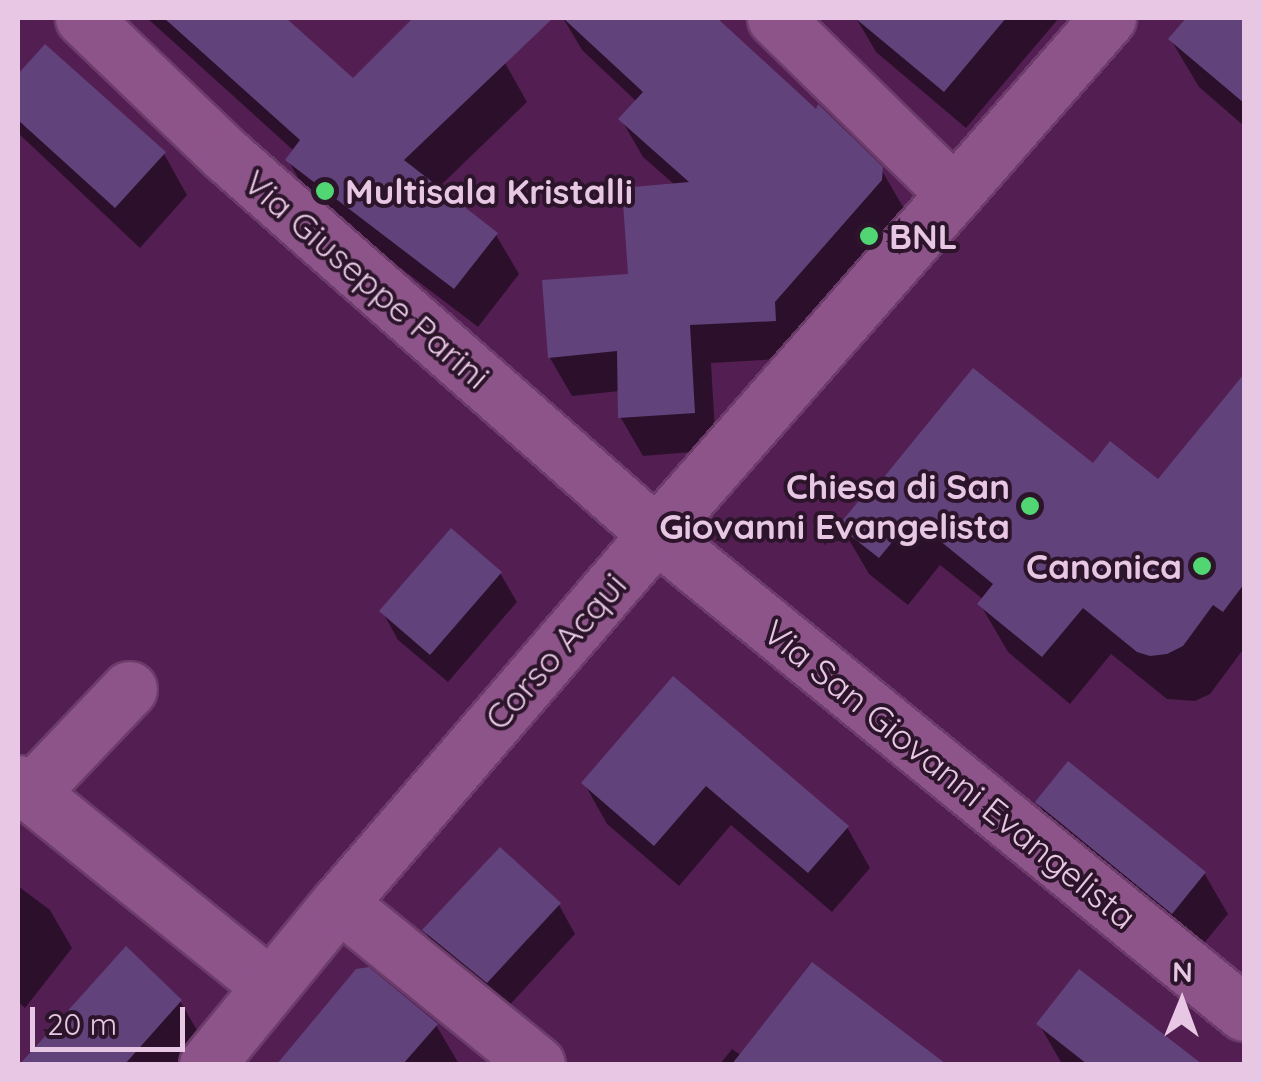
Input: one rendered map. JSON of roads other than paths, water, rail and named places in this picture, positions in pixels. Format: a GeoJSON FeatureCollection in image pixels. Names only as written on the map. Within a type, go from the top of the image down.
{"type":"FeatureCollection","features":[{"type":"Feature","properties":{"kind":"street","name":"Via Giuseppe Parini"},"geometry":{"type":"LineString","coordinates":[[82,18],[226,155],[656,534]]}},
{"type":"Feature","properties":{"kind":"street"},"geometry":{"type":"LineString","coordinates":[[774,18],[954,193]]}},
{"type":"Feature","properties":{"kind":"street","name":"Corso Acqui"},"geometry":{"type":"LineString","coordinates":[[207,1064],[338,903],[1108,18]]}},
{"type":"Feature","properties":{"kind":"street","name":"Via San Giovanni Evangelista"},"geometry":{"type":"LineString","coordinates":[[656,534],[1244,1014]]}},
{"type":"Feature","properties":{"kind":"street"},"geometry":{"type":"LineString","coordinates":[[129,689],[23,789],[270,986]]}},
{"type":"Feature","properties":{"kind":"street"},"geometry":{"type":"LineString","coordinates":[[338,903],[537,1064]]}},
{"type":"Feature","properties":{"kind":"place","name":"Multisala Kristalli"},"geometry":{"type":"Point","coordinates":[325,191]}},
{"type":"Feature","properties":{"kind":"place","name":"BNL"},"geometry":{"type":"Point","coordinates":[869,236]}},
{"type":"Feature","properties":{"kind":"place","name":"Chiesa di San Giovanni Evangelista"},"geometry":{"type":"Point","coordinates":[1030,506]}},
{"type":"Feature","properties":{"kind":"place","name":"Canonica"},"geometry":{"type":"Point","coordinates":[1202,566]}}]}
